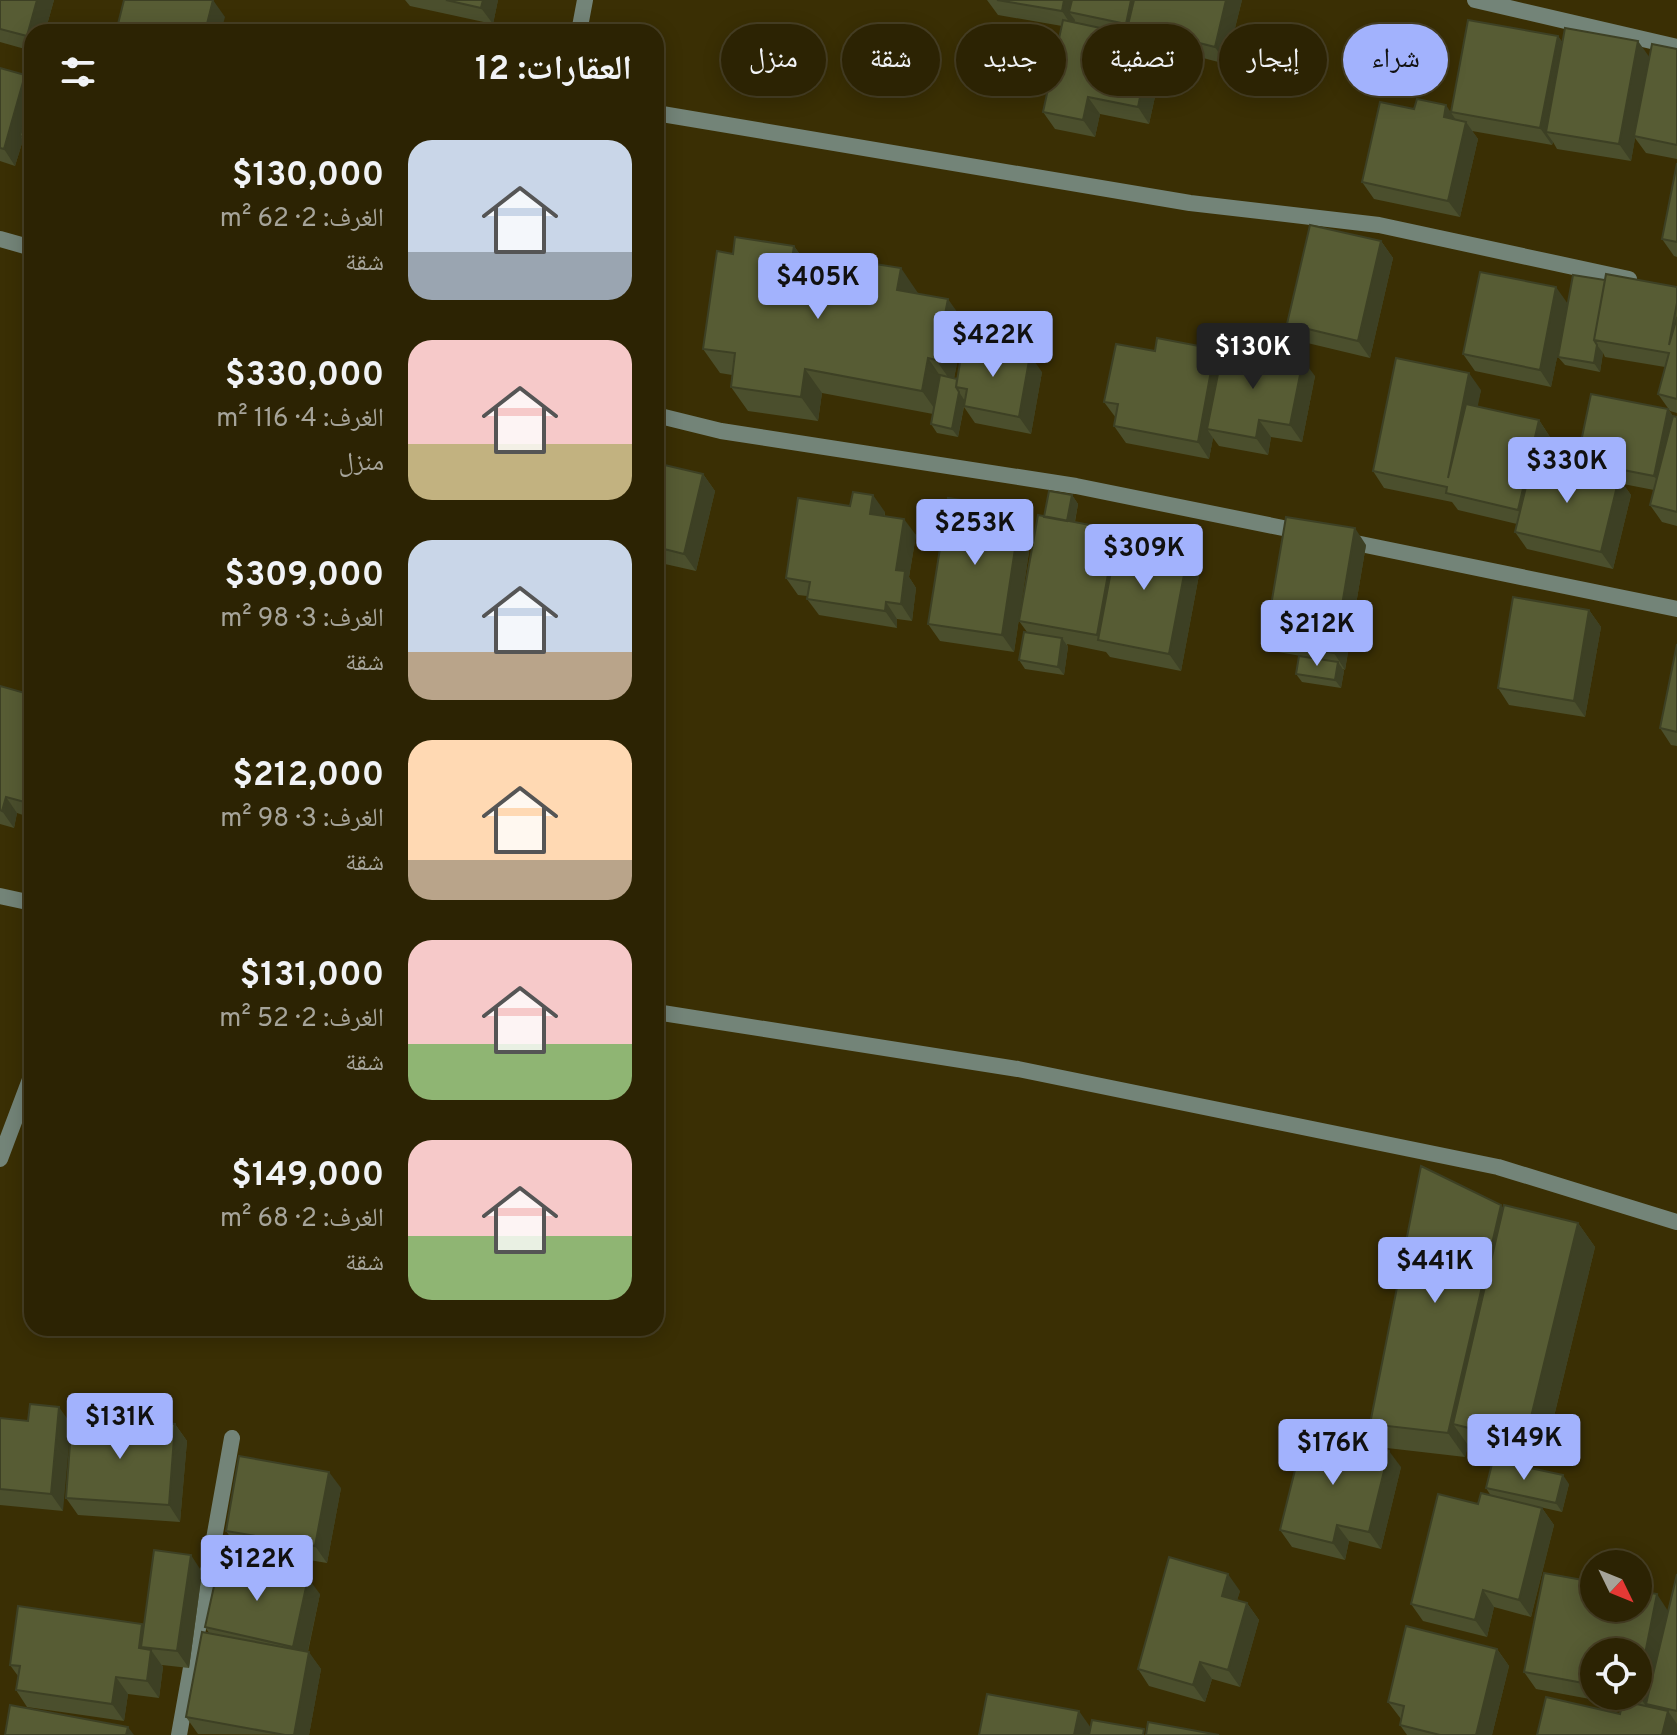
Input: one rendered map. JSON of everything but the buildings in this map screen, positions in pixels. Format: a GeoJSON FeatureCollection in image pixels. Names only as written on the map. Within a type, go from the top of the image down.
{"type":"FeatureCollection","features":[{"type":"Feature","properties":{"kind":"street"},"geometry":{"type":"LineString","coordinates":[[580,24],[585,0]]}},
{"type":"Feature","properties":{"kind":"street"},"geometry":{"type":"LineString","coordinates":[[1475,0],[1677,47]]}},
{"type":"Feature","properties":{"kind":"street"},"geometry":{"type":"LineString","coordinates":[[664,114],[1190,203],[1379,225],[1647,283]]}},
{"type":"Feature","properties":{"kind":"street"},"geometry":{"type":"LineString","coordinates":[[0,239],[24,246]]}},
{"type":"Feature","properties":{"kind":"street"},"geometry":{"type":"LineString","coordinates":[[664,417],[721,431],[1076,486],[1677,609]]}},
{"type":"Feature","properties":{"kind":"street"},"geometry":{"type":"LineString","coordinates":[[0,896],[24,901]]}},
{"type":"Feature","properties":{"kind":"street"},"geometry":{"type":"LineString","coordinates":[[664,1013],[1018,1069],[1498,1167],[1677,1222]]}},
{"type":"Feature","properties":{"kind":"street"},"geometry":{"type":"LineString","coordinates":[[0,1159],[24,1095]]}},
{"type":"Feature","properties":{"kind":"street"},"geometry":{"type":"LineString","coordinates":[[179,1735],[232,1438]]}}]}
